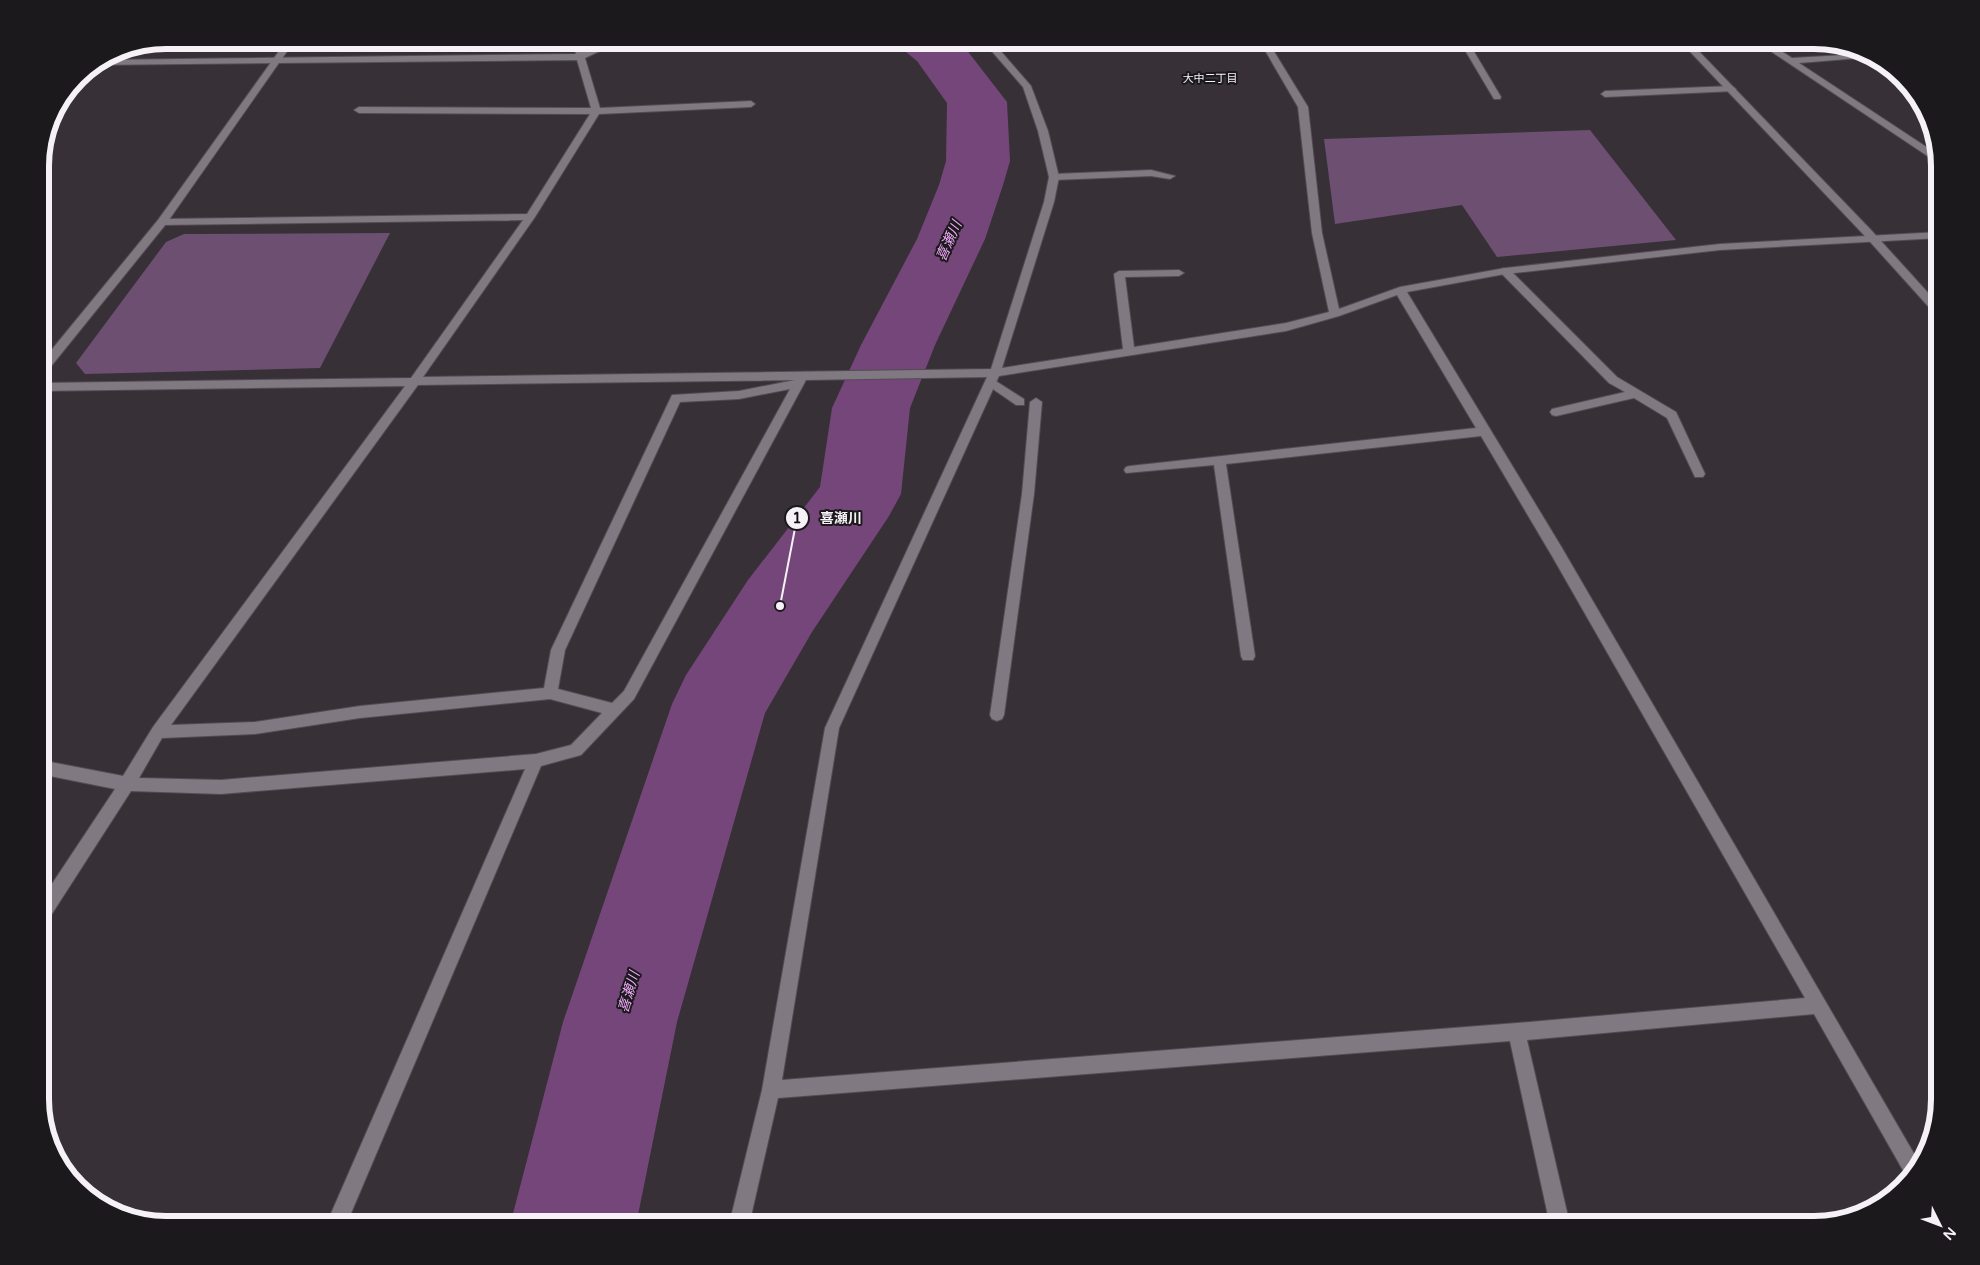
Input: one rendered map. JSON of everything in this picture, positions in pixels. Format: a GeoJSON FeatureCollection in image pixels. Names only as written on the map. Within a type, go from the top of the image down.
{"type":"FeatureCollection","features":[{"type":"Feature","properties":{"kind":"street"},"geometry":{"type":"LineString","coordinates":[[49,361],[162,222],[284,49]]}},
{"type":"Feature","properties":{"kind":"street"},"geometry":{"type":"LineString","coordinates":[[49,903],[127,784],[158,732],[414,382],[530,217],[596,110],[578,49]]}},
{"type":"Feature","properties":{"kind":"street"},"geometry":{"type":"LineString","coordinates":[[110,63],[580,57],[598,49]]}},
{"type":"Feature","properties":{"kind":"street"},"geometry":{"type":"LineString","coordinates":[[741,1216],[771,1090],[832,728],[993,378],[1049,202],[1054,177],[1043,131],[1027,86],[994,49]]}},
{"type":"Feature","properties":{"kind":"street"},"geometry":{"type":"LineString","coordinates":[[1268,49],[1303,107],[1317,233],[1334,314]]}},
{"type":"Feature","properties":{"kind":"street"},"geometry":{"type":"LineString","coordinates":[[1468,49],[1497,97]]}},
{"type":"Feature","properties":{"kind":"street"},"geometry":{"type":"LineString","coordinates":[[1692,49],[1874,238],[1931,303]]}},
{"type":"Feature","properties":{"kind":"street"},"geometry":{"type":"LineString","coordinates":[[1772,49],[1930,154]]}},
{"type":"Feature","properties":{"kind":"street"},"geometry":{"type":"LineString","coordinates":[[1792,62],[1857,57]]}},
{"type":"Feature","properties":{"kind":"street"},"geometry":{"type":"LineString","coordinates":[[1605,94],[1732,89]]}},
{"type":"Feature","properties":{"kind":"street"},"geometry":{"type":"LineString","coordinates":[[359,110],[596,110],[751,104]]}},
{"type":"Feature","properties":{"kind":"street"},"geometry":{"type":"LineString","coordinates":[[1054,177],[1151,173],[1170,176]]}},
{"type":"Feature","properties":{"kind":"street"},"geometry":{"type":"LineString","coordinates":[[162,222],[530,217]]}},
{"type":"Feature","properties":{"kind":"street"},"geometry":{"type":"LineString","coordinates":[[49,387],[993,378],[1129,352],[1286,327],[1334,314],[1400,290],[1505,271],[1720,247],[1931,235]]}},
{"type":"Feature","properties":{"kind":"street"},"geometry":{"type":"LineString","coordinates":[[1505,271],[1607,374],[1634,394],[1672,415],[1699,474]]}},
{"type":"Feature","properties":{"kind":"street"},"geometry":{"type":"LineString","coordinates":[[1129,352],[1119,274],[1179,273]]}},
{"type":"Feature","properties":{"kind":"street"},"geometry":{"type":"LineString","coordinates":[[1400,290],[1557,552],[1911,1166]]}},
{"type":"Feature","properties":{"kind":"street"},"geometry":{"type":"LineString","coordinates":[[993,378],[1015,398],[1002,404],[1036,404],[1028,494],[997,715]]}},
{"type":"Feature","properties":{"kind":"street"},"geometry":{"type":"LineString","coordinates":[[550,693],[558,650],[676,398],[739,395],[801,379]]}},
{"type":"Feature","properties":{"kind":"street"},"geometry":{"type":"LineString","coordinates":[[49,769],[127,784],[221,787],[536,761],[576,750],[629,695],[801,379]]}},
{"type":"Feature","properties":{"kind":"street"},"geometry":{"type":"LineString","coordinates":[[1556,412],[1634,394]]}},
{"type":"Feature","properties":{"kind":"street"},"geometry":{"type":"LineString","coordinates":[[1130,470],[1484,432]]}},
{"type":"Feature","properties":{"kind":"street"},"geometry":{"type":"LineString","coordinates":[[1219,460],[1248,656]]}},
{"type":"Feature","properties":{"kind":"street"},"geometry":{"type":"LineString","coordinates":[[158,732],[255,728],[360,712],[550,693],[614,710]]}},
{"type":"Feature","properties":{"kind":"street"},"geometry":{"type":"LineString","coordinates":[[340,1216],[536,761]]}},
{"type":"Feature","properties":{"kind":"street"},"geometry":{"type":"LineString","coordinates":[[771,1090],[1516,1032],[1817,1005]]}},
{"type":"Feature","properties":{"kind":"street"},"geometry":{"type":"LineString","coordinates":[[1516,1032],[1558,1216]]}},
{"type":"Feature","properties":{"kind":"shaded area"},"geometry":{"type":"Polygon","coordinates":[[[1590,130],[1676,240],[1497,257],[1462,205],[1335,224],[1324,139],[1590,130]]]}},
{"type":"Feature","properties":{"kind":"shaded area"},"geometry":{"type":"Polygon","coordinates":[[[390,233],[320,368],[85,374],[76,363],[166,242],[184,234],[390,233]]]}},
{"type":"Feature","properties":{"kind":"waterway","name":"喜瀬川"},"geometry":{"type":"LineString","coordinates":[[575,1216],[620,1022],[720,704],[780,606],[860,494],[871,408],[898,345],[951,239],[971,185],[978,161],[977,102],[937,49]]}},
{"type":"Feature","properties":{"kind":"place","name":"喜瀬川"},"geometry":{"type":"Point","coordinates":[780,606]}},
{"type":"Feature","properties":{"kind":"district","name":"大中二丁目"},"geometry":{"type":"Point","coordinates":[1210,78]}}]}
